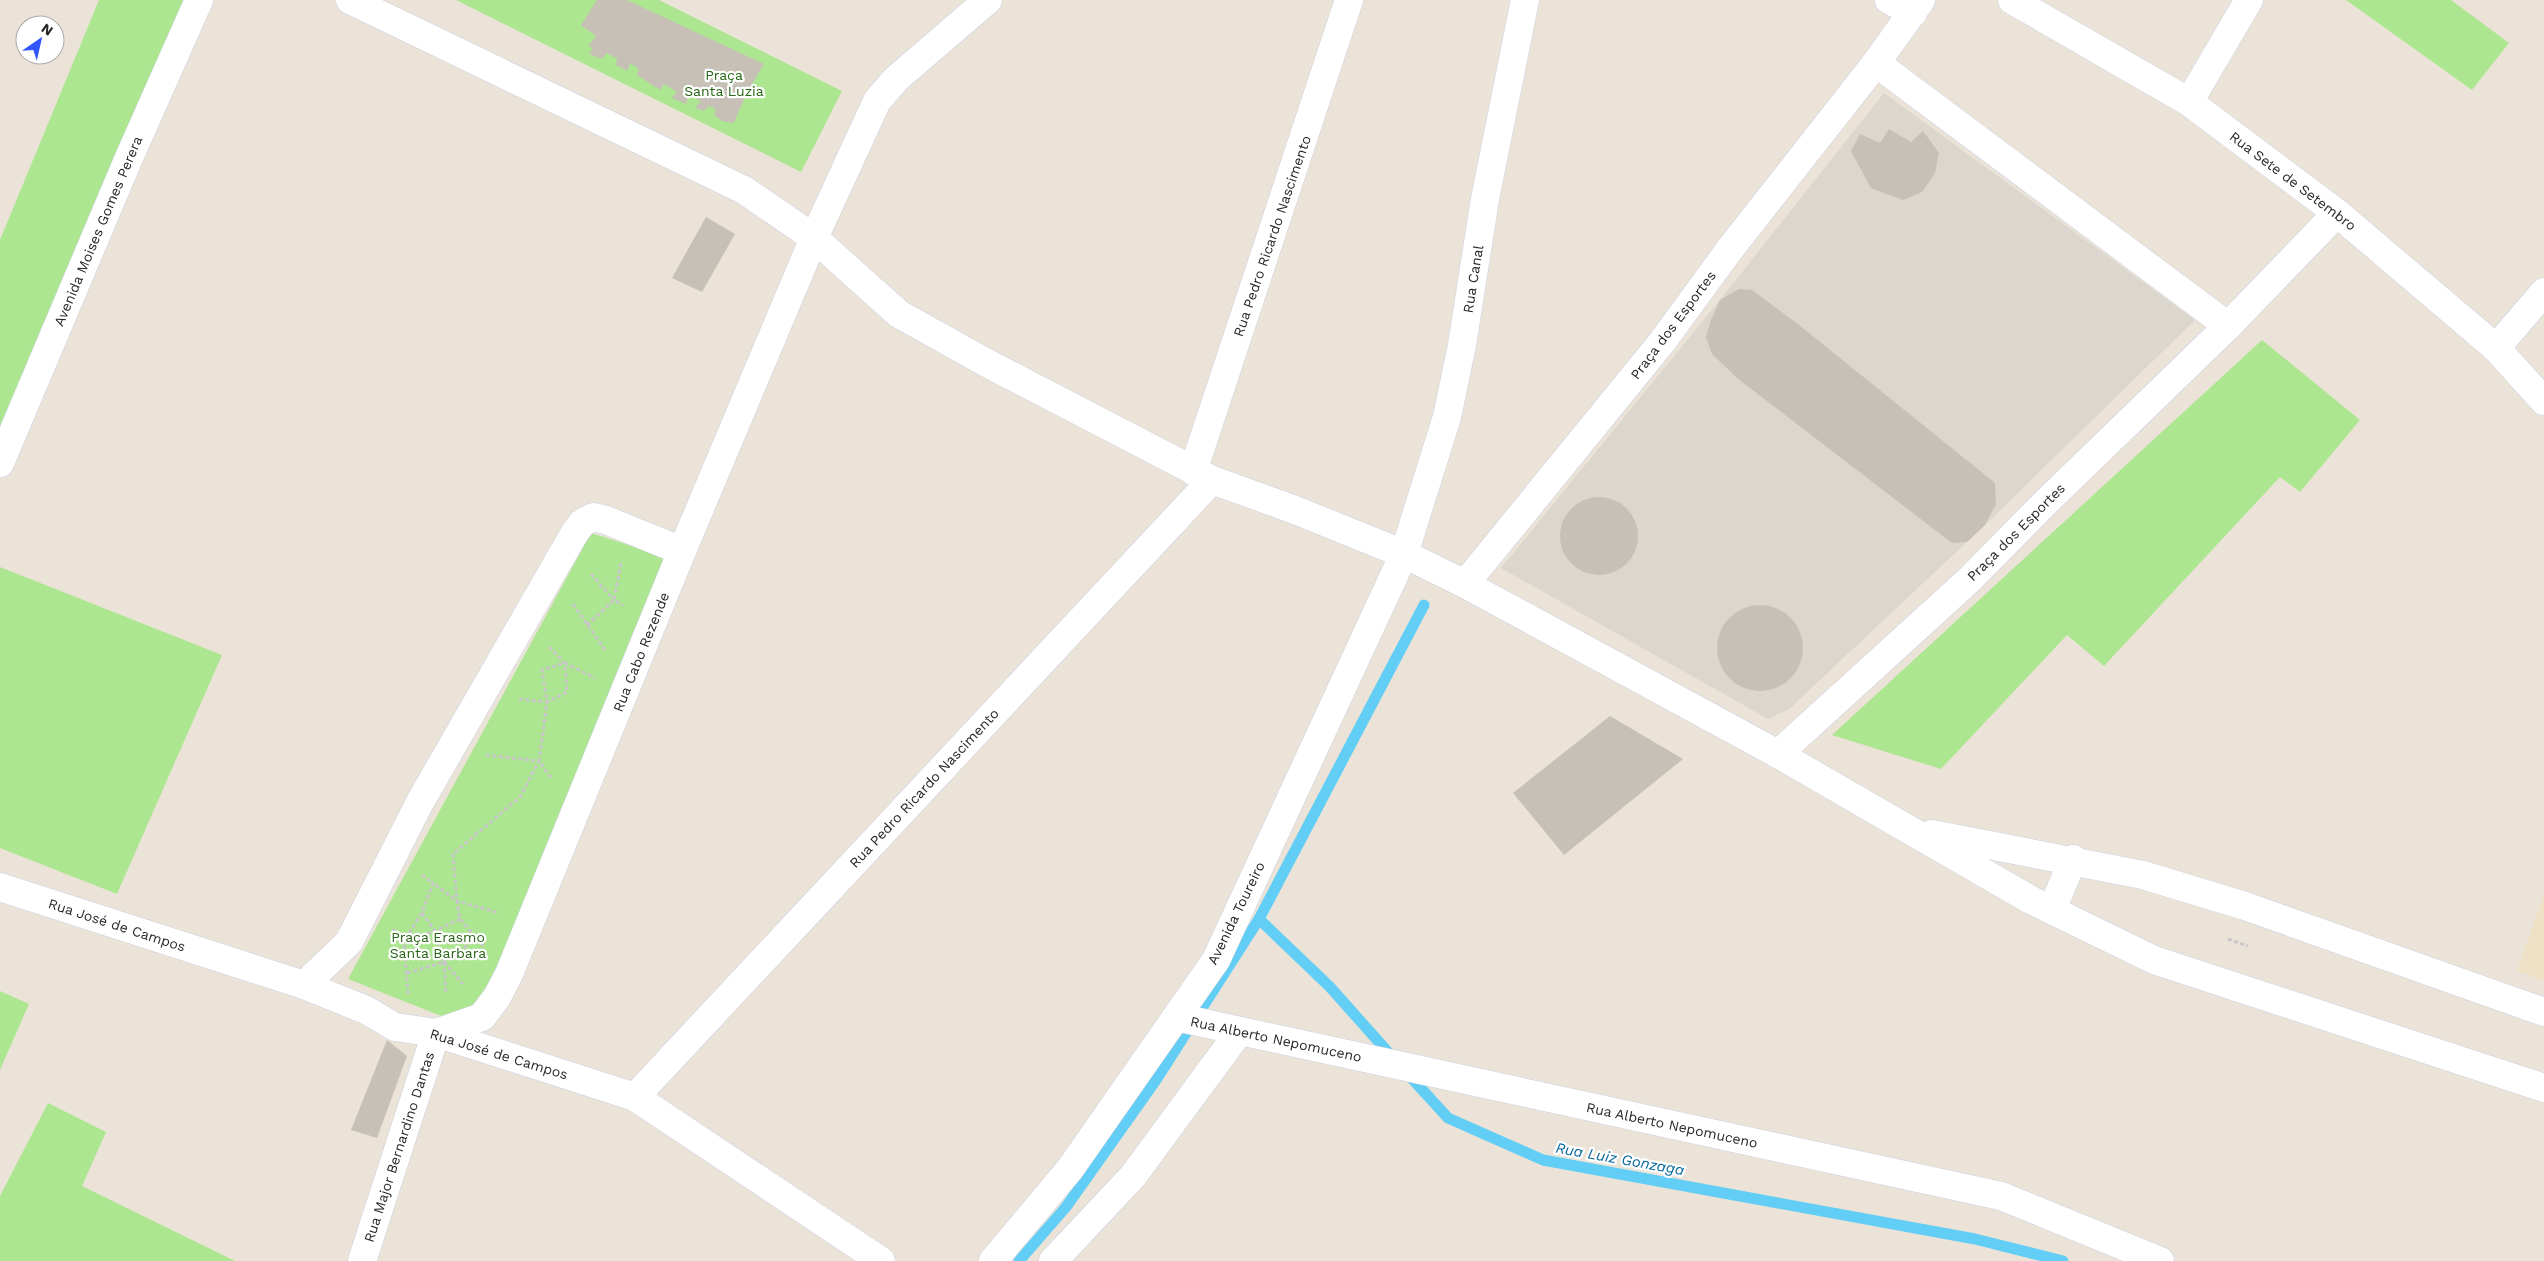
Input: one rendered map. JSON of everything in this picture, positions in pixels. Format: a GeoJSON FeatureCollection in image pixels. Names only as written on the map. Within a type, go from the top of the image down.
{"type":"FeatureCollection","features":[{"type":"Feature","properties":{"kind":"street","name":"Avenida Moises Gomes Perera"},"geometry":{"type":"LineString","coordinates":[[0,463],[128,160],[199,0]]}},
{"type":"Feature","properties":{"kind":"street"},"geometry":{"type":"LineString","coordinates":[[350,0],[744,190],[814,238],[899,314],[984,362],[1202,475],[1404,554],[1466,584],[1778,754],[1821,781],[1914,830],[2052,910],[2154,960],[2544,1088]]}},
{"type":"Feature","properties":{"kind":"street","name":"Rua Cabo Rezende"},"geometry":{"type":"LineString","coordinates":[[436,1033],[482,1017],[497,996],[509,974],[682,551],[814,238],[877,101],[896,79],[988,0]]}},
{"type":"Feature","properties":{"kind":"street","name":"Rua Pedro Ricardo Nascimento"},"geometry":{"type":"LineString","coordinates":[[635,1097],[1202,475],[1349,0]]}},
{"type":"Feature","properties":{"kind":"street","name":"Rua Canal"},"geometry":{"type":"LineString","coordinates":[[1404,554],[1449,408],[1462,345],[1485,199],[1525,0]]}},
{"type":"Feature","properties":{"kind":"street"},"geometry":{"type":"LineString","coordinates":[[1889,0],[1917,7]]}},
{"type":"Feature","properties":{"kind":"street","name":"Rua Sete de Setembro"},"geometry":{"type":"LineString","coordinates":[[2012,0],[2188,102],[2338,213],[2496,348],[2544,401]]}},
{"type":"Feature","properties":{"kind":"street"},"geometry":{"type":"LineString","coordinates":[[2188,102],[2249,0]]}},
{"type":"Feature","properties":{"kind":"street","name":"Praça dos Esportes"},"geometry":{"type":"LineString","coordinates":[[1466,584],[1662,342],[1730,249],[1876,63],[1917,7]]}},
{"type":"Feature","properties":{"kind":"street"},"geometry":{"type":"LineString","coordinates":[[1876,63],[2228,326]]}},
{"type":"Feature","properties":{"kind":"street","name":"Praça dos Esportes"},"geometry":{"type":"LineString","coordinates":[[1778,754],[1969,580],[2047,501],[2228,326],[2338,213]]}},
{"type":"Feature","properties":{"kind":"street"},"geometry":{"type":"LineString","coordinates":[[2496,348],[2544,292]]}},
{"type":"Feature","properties":{"kind":"street"},"geometry":{"type":"LineString","coordinates":[[304,985],[349,942],[420,802],[582,523],[593,517],[682,551]]}},
{"type":"Feature","properties":{"kind":"street","name":"Avenida Toureiro"},"geometry":{"type":"LineString","coordinates":[[993,1261],[1070,1170],[1216,960],[1404,554]]}},
{"type":"Feature","properties":{"kind":"street"},"geometry":{"type":"LineString","coordinates":[[1914,830],[2143,875],[2245,906],[2544,1012]]}},
{"type":"Feature","properties":{"kind":"street"},"geometry":{"type":"LineString","coordinates":[[2052,910],[2073,860]]}},
{"type":"Feature","properties":{"kind":"street","name":"Rua José de Campos"},"geometry":{"type":"LineString","coordinates":[[0,887],[304,985],[366,1010],[395,1027],[436,1033],[635,1097],[881,1261]]}},
{"type":"Feature","properties":{"kind":"street","name":"Rua Alberto Nepomuceno"},"geometry":{"type":"LineString","coordinates":[[1176,1017],[2001,1196],[2160,1261]]}},
{"type":"Feature","properties":{"kind":"street"},"geometry":{"type":"LineString","coordinates":[[1053,1261],[1133,1176],[1239,1032]]}},
{"type":"Feature","properties":{"kind":"street","name":"Rua Major Bernardino Dantas"},"geometry":{"type":"LineString","coordinates":[[362,1261],[436,1033]]}},
{"type":"Feature","properties":{"kind":"path"},"geometry":{"type":"LineString","coordinates":[[552,572],[620,672],[630,677]]}},
{"type":"Feature","properties":{"kind":"path"},"geometry":{"type":"LineString","coordinates":[[587,625],[614,600],[628,608]]}},
{"type":"Feature","properties":{"kind":"path"},"geometry":{"type":"LineString","coordinates":[[524,620],[565,663],[614,687],[630,677]]}},
{"type":"Feature","properties":{"kind":"path"},"geometry":{"type":"LineString","coordinates":[[509,974],[460,919],[453,854],[520,798],[538,762],[547,702],[542,670],[565,663]]}},
{"type":"Feature","properties":{"kind":"path"},"geometry":{"type":"LineString","coordinates":[[547,702],[567,692],[565,663]]}},
{"type":"Feature","properties":{"kind":"path"},"geometry":{"type":"LineString","coordinates":[[452,745],[471,753],[538,762],[576,810]]}},
{"type":"Feature","properties":{"kind":"path"},"geometry":{"type":"LineString","coordinates":[[444,962],[435,931],[422,913],[434,883],[457,901],[530,922]]}},
{"type":"Feature","properties":{"kind":"path"},"geometry":{"type":"LineString","coordinates":[[409,1003],[404,941],[435,931],[460,919]]}},
{"type":"Feature","properties":{"kind":"path"},"geometry":{"type":"LineString","coordinates":[[407,973],[444,962],[476,938]]}},
{"type":"Feature","properties":{"kind":"shaded area"},"geometry":{"type":"Polygon","coordinates":[[[1884,93],[2195,320],[1985,525],[1789,709],[1768,719],[1501,568],[1720,300],[1884,93]]]}},
{"type":"Feature","properties":{"kind":"shaded area"},"geometry":{"type":"Polygon","coordinates":[[[2544,894],[2544,981],[2517,971],[2544,894]]]}},
{"type":"Feature","properties":{"kind":"green space"},"geometry":{"type":"Polygon","coordinates":[[[99,0],[193,0],[0,455],[0,240],[99,0]]]}},
{"type":"Feature","properties":{"kind":"green space","name":"Praça Santa Luzia"},"geometry":{"type":"Polygon","coordinates":[[[456,0],[659,0],[842,91],[801,172],[456,0]]]}},
{"type":"Feature","properties":{"kind":"green space"},"geometry":{"type":"Polygon","coordinates":[[[2346,0],[2451,0],[2509,43],[2472,90],[2346,0]]]}},
{"type":"Feature","properties":{"kind":"green space"},"geometry":{"type":"Polygon","coordinates":[[[2262,340],[2360,420],[2300,492],[2280,477],[2104,666],[2067,635],[1941,769],[1832,735],[2262,340]]]}},
{"type":"Feature","properties":{"kind":"green space","name":"Praça Erasmo Santa Barbara"},"geometry":{"type":"Polygon","coordinates":[[[591,533],[667,557],[492,979],[459,1023],[348,979],[591,533]]]}},
{"type":"Feature","properties":{"kind":"green space"},"geometry":{"type":"Polygon","coordinates":[[[0,567],[222,655],[117,894],[0,848],[0,567]]]}},
{"type":"Feature","properties":{"kind":"green space"},"geometry":{"type":"Polygon","coordinates":[[[0,991],[29,1004],[0,1070],[0,991]]]}},
{"type":"Feature","properties":{"kind":"green space"},"geometry":{"type":"Polygon","coordinates":[[[48,1103],[106,1132],[82,1186],[235,1261],[0,1261],[0,1196],[48,1103]]]}},
{"type":"Feature","properties":{"kind":"building"},"geometry":{"type":"Polygon","coordinates":[[[597,0],[627,0],[764,64],[747,92],[734,123],[722,121],[714,115],[716,109],[709,106],[704,111],[695,108],[701,101],[689,95],[686,104],[672,98],[677,92],[664,84],[660,90],[637,75],[639,69],[630,63],[627,71],[616,65],[617,59],[607,53],[602,59],[589,54],[593,48],[588,46],[596,36],[581,25],[597,0]]]}},
{"type":"Feature","properties":{"kind":"building"},"geometry":{"type":"Polygon","coordinates":[[[1889,129],[1911,142],[1923,131],[1939,153],[1935,173],[1922,192],[1903,200],[1871,188],[1851,151],[1860,134],[1880,143],[1889,129]]]}},
{"type":"Feature","properties":{"kind":"building"},"geometry":{"type":"Polygon","coordinates":[[[706,217],[735,234],[702,292],[672,278],[706,217]]]}},
{"type":"Feature","properties":{"kind":"building"},"geometry":{"type":"Polygon","coordinates":[[[1739,289],[1752,290],[1799,325],[1995,483],[1996,504],[1985,525],[1967,542],[1952,543],[1737,378],[1712,354],[1706,337],[1720,300],[1739,289]]]}},
{"type":"Feature","properties":{"kind":"building"},"geometry":{"type":"Polygon","coordinates":[[[1599,497],[1614,500],[1627,508],[1635,521],[1638,536],[1635,551],[1627,564],[1614,572],[1599,575],[1584,572],[1571,564],[1563,551],[1560,536],[1563,521],[1571,508],[1584,500],[1599,497]]]}},
{"type":"Feature","properties":{"kind":"building"},"geometry":{"type":"Polygon","coordinates":[[[1760,605],[1777,608],[1791,617],[1800,631],[1803,648],[1800,665],[1791,679],[1777,688],[1760,691],[1743,688],[1729,679],[1720,665],[1717,648],[1720,631],[1729,617],[1743,608],[1760,605]]]}},
{"type":"Feature","properties":{"kind":"building"},"geometry":{"type":"Polygon","coordinates":[[[1610,716],[1683,759],[1564,855],[1513,793],[1610,716]]]}},
{"type":"Feature","properties":{"kind":"building"},"geometry":{"type":"Polygon","coordinates":[[[387,1040],[407,1056],[377,1138],[351,1130],[387,1040]]]}},
{"type":"Feature","properties":{"kind":"waterway"},"geometry":{"type":"LineString","coordinates":[[1019,1261],[1066,1207],[1156,1080],[1259,919],[1424,605]]}},
{"type":"Feature","properties":{"kind":"waterway","name":"Rua Luiz Gonzaga"},"geometry":{"type":"LineString","coordinates":[[1259,919],[1330,987],[1395,1060]]}},
{"type":"Feature","properties":{"kind":"waterway","name":"Rua Luiz Gonzaga"},"geometry":{"type":"LineString","coordinates":[[1406,1072],[1448,1118],[1543,1160],[1975,1239],[2063,1261]]}}]}
